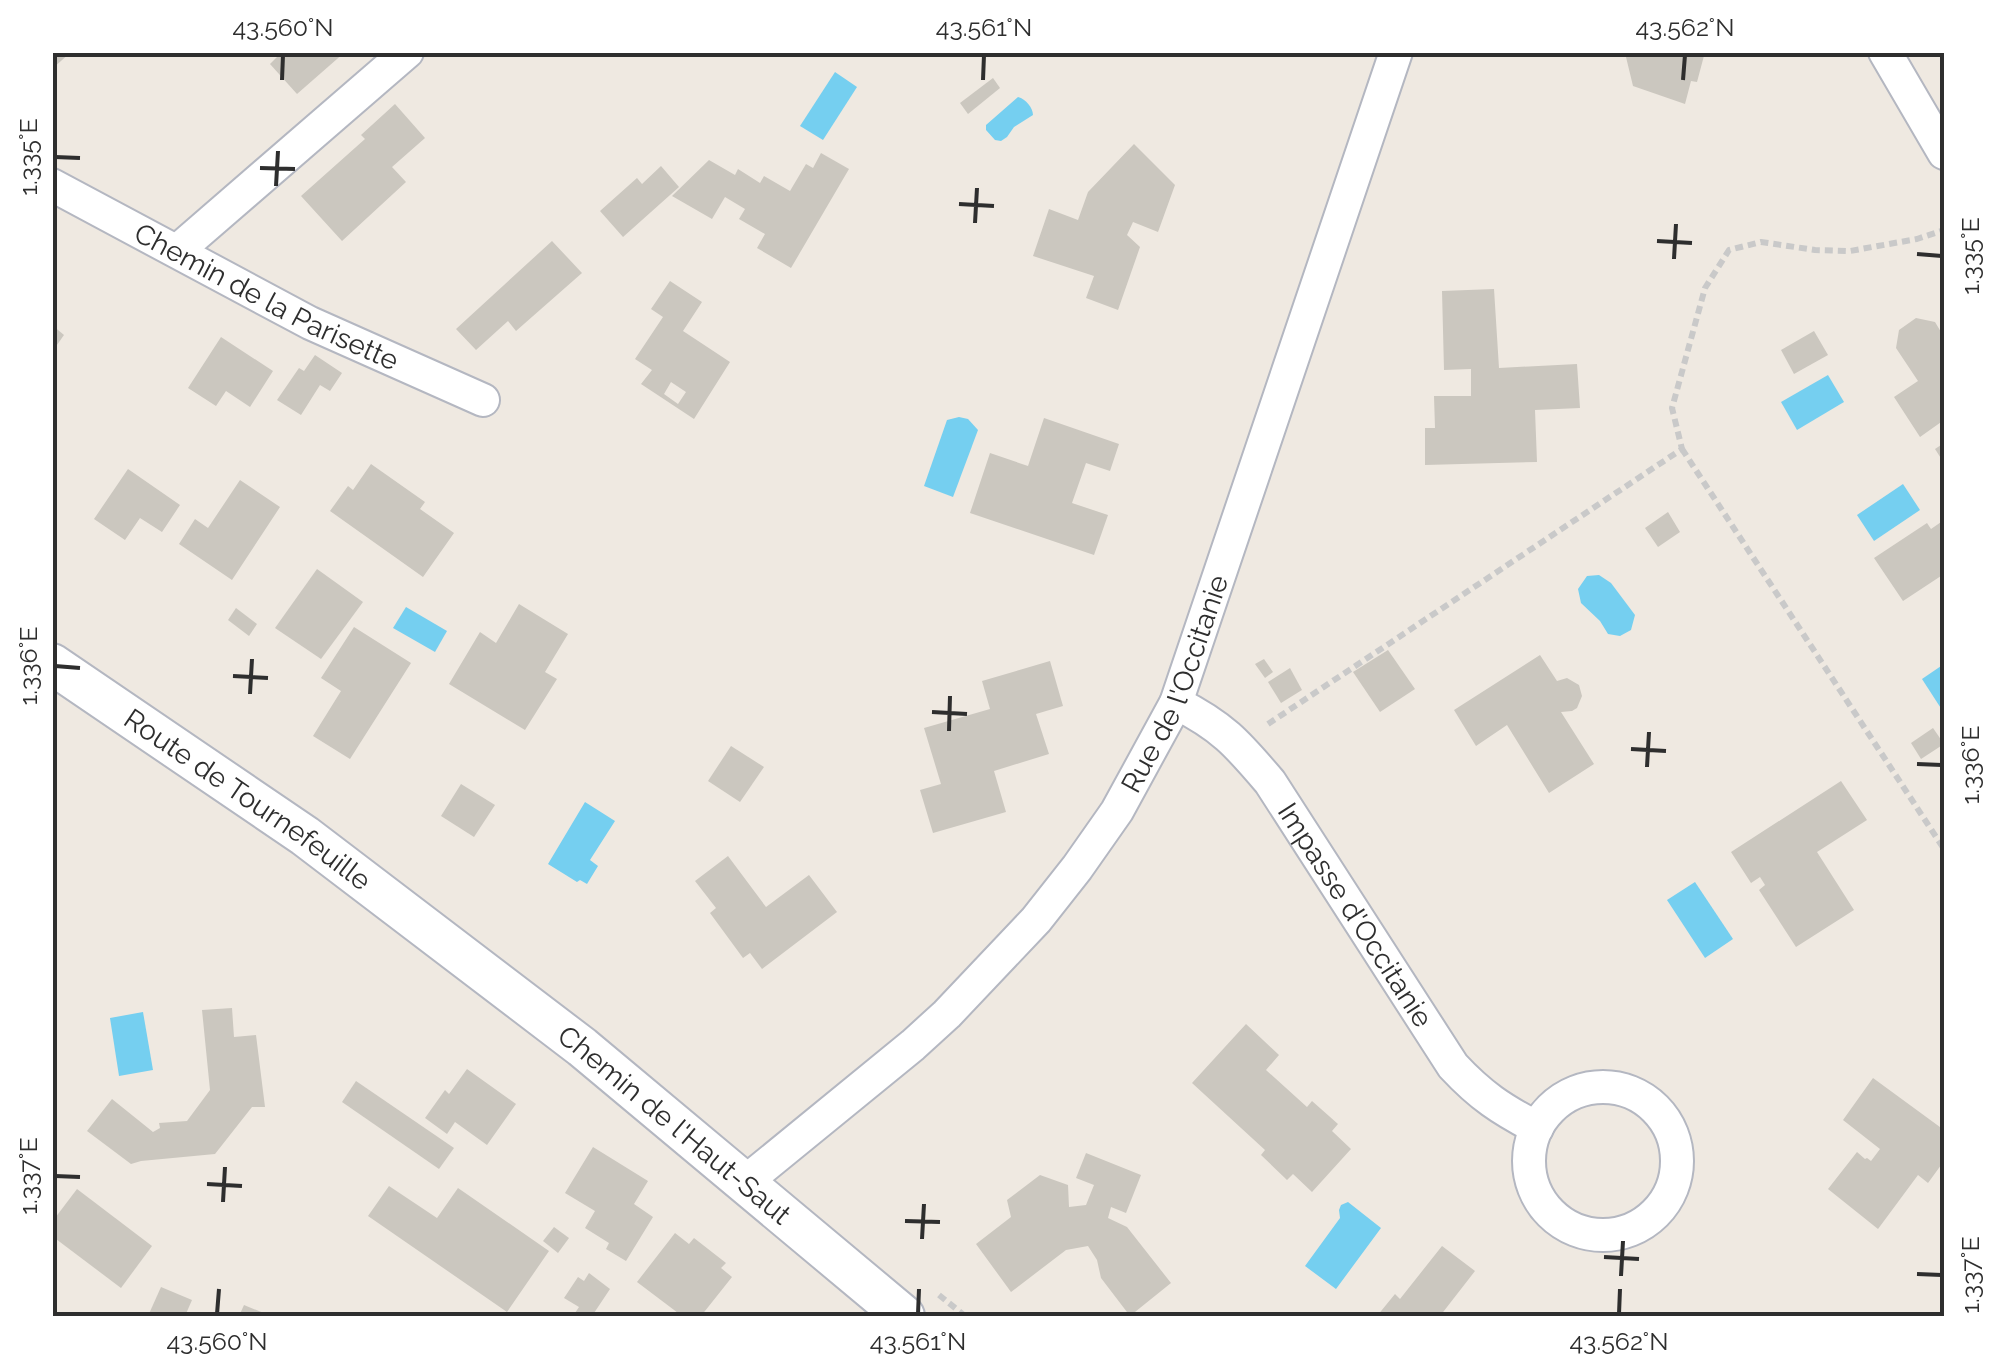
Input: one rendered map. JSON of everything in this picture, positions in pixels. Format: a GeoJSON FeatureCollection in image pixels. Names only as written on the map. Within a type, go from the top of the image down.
{"type":"FeatureCollection","features":[{"type":"Feature","properties":{"kind":"street"},"geometry":{"type":"LineString","coordinates":[[177,251],[407,52]]}},
{"type":"Feature","properties":{"kind":"street","name":"Rue de l'Occitanie"},"geometry":{"type":"LineString","coordinates":[[744,1183],[913,1045],[1006,954],[1117,811],[1176,703],[1396,52]]}},
{"type":"Feature","properties":{"kind":"street"},"geometry":{"type":"LineString","coordinates":[[1884,52],[1944,153]]}},
{"type":"Feature","properties":{"kind":"street","name":"Chemin de la Parisette"},"geometry":{"type":"LineString","coordinates":[[52,185],[310,323],[483,400]]}},
{"type":"Feature","properties":{"kind":"street","name":"Route de Tournefeuille"},"geometry":{"type":"LineString","coordinates":[[52,664],[305,836],[440,938]]}},
{"type":"Feature","properties":{"kind":"street","name":"Impasse d'Occitanie"},"geometry":{"type":"LineString","coordinates":[[1176,703],[1220,728],[1270,782],[1453,1066],[1478,1092],[1537,1128]]}},
{"type":"Feature","properties":{"kind":"street","name":"Chemin de l'Haut-Saut"},"geometry":{"type":"LineString","coordinates":[[440,938],[582,1047],[904,1316]]}},
{"type":"Feature","properties":{"kind":"street"},"geometry":{"type":"LineString","coordinates":[[1609,1087],[1636,1094],[1660,1112],[1674,1138],[1678,1166],[1670,1194],[1652,1218],[1627,1232],[1598,1236],[1570,1228],[1547,1210],[1533,1185],[1529,1156],[1537,1128],[1555,1105],[1580,1090],[1609,1087]]}},
{"type":"Feature","properties":{"kind":"path"},"geometry":{"type":"LineString","coordinates":[[1944,230],[1850,251],[1761,242],[1729,250],[1706,288],[1672,408],[1682,449],[1944,848]]}},
{"type":"Feature","properties":{"kind":"path"},"geometry":{"type":"LineString","coordinates":[[1238,744],[1682,449]]}},
{"type":"Feature","properties":{"kind":"water"},"geometry":{"type":"Polygon","coordinates":[[[835,72],[857,87],[823,140],[800,126],[835,72]]]}},
{"type":"Feature","properties":{"kind":"water"},"geometry":{"type":"Polygon","coordinates":[[[1018,97],[1028,104],[1033,115],[1001,141],[995,140],[986,125],[1018,97]]]}},
{"type":"Feature","properties":{"kind":"water"},"geometry":{"type":"Polygon","coordinates":[[[1828,375],[1844,402],[1797,430],[1781,402],[1828,375]]]}},
{"type":"Feature","properties":{"kind":"water"},"geometry":{"type":"Polygon","coordinates":[[[968,419],[978,430],[953,497],[924,486],[947,420],[968,419]]]}},
{"type":"Feature","properties":{"kind":"water"},"geometry":{"type":"Polygon","coordinates":[[[1903,484],[1920,510],[1874,541],[1857,515],[1903,484]]]}},
{"type":"Feature","properties":{"kind":"water"},"geometry":{"type":"Polygon","coordinates":[[[1599,575],[1611,583],[1635,615],[1631,630],[1620,636],[1608,634],[1581,603],[1578,589],[1587,576],[1599,575]]]}},
{"type":"Feature","properties":{"kind":"water"},"geometry":{"type":"Polygon","coordinates":[[[406,607],[447,631],[435,652],[393,628],[406,607]]]}},
{"type":"Feature","properties":{"kind":"water"},"geometry":{"type":"Polygon","coordinates":[[[1944,664],[1944,713],[1922,679],[1944,664]]]}},
{"type":"Feature","properties":{"kind":"water"},"geometry":{"type":"Polygon","coordinates":[[[585,802],[615,821],[590,860],[598,866],[587,884],[548,864],[585,802]]]}},
{"type":"Feature","properties":{"kind":"water"},"geometry":{"type":"Polygon","coordinates":[[[1695,882],[1733,939],[1705,958],[1667,900],[1695,882]]]}},
{"type":"Feature","properties":{"kind":"water"},"geometry":{"type":"Polygon","coordinates":[[[143,1012],[153,1070],[119,1076],[110,1018],[143,1012]]]}},
{"type":"Feature","properties":{"kind":"water"},"geometry":{"type":"Polygon","coordinates":[[[1348,1202],[1381,1228],[1336,1289],[1305,1266],[1340,1218],[1341,1205],[1348,1202]]]}},
{"type":"Feature","properties":{"kind":"building"},"geometry":{"type":"Polygon","coordinates":[[[52,52],[71,52],[52,69],[52,52]]]}},
{"type":"Feature","properties":{"kind":"building"},"geometry":{"type":"Polygon","coordinates":[[[282,52],[345,52],[297,94],[270,64],[282,52]]]}},
{"type":"Feature","properties":{"kind":"building"},"geometry":{"type":"Polygon","coordinates":[[[1630,52],[1705,52],[1697,82],[1691,81],[1685,104],[1633,86],[1626,57],[1630,52]]]}},
{"type":"Feature","properties":{"kind":"building"},"geometry":{"type":"Polygon","coordinates":[[[993,78],[1000,88],[968,114],[960,103],[993,78]]]}},
{"type":"Feature","properties":{"kind":"building"},"geometry":{"type":"Polygon","coordinates":[[[395,104],[425,138],[392,167],[406,182],[342,241],[301,196],[365,139],[361,135],[395,104]]]}},
{"type":"Feature","properties":{"kind":"building"},"geometry":{"type":"Polygon","coordinates":[[[1134,144],[1175,185],[1158,232],[1133,222],[1127,235],[1140,247],[1118,310],[1086,298],[1094,276],[1033,256],[1049,209],[1078,220],[1088,192],[1134,144]]]}},
{"type":"Feature","properties":{"kind":"building"},"geometry":{"type":"Polygon","coordinates":[[[821,153],[849,169],[791,268],[757,248],[765,234],[739,219],[745,209],[725,197],[712,219],[672,196],[709,160],[735,175],[738,169],[760,183],[764,176],[790,191],[806,164],[813,168],[821,153]]]}},
{"type":"Feature","properties":{"kind":"building"},"geometry":{"type":"Polygon","coordinates":[[[661,166],[679,187],[623,237],[600,211],[637,178],[642,184],[661,166]]]}},
{"type":"Feature","properties":{"kind":"building"},"geometry":{"type":"Polygon","coordinates":[[[552,241],[582,273],[516,331],[508,321],[476,350],[456,329],[552,241]]]}},
{"type":"Feature","properties":{"kind":"building"},"geometry":{"type":"Polygon","coordinates":[[[670,281],[702,302],[683,331],[730,362],[694,419],[641,384],[652,370],[635,359],[663,317],[651,309],[670,281]],[[671,382],[664,394],[678,404],[686,392],[671,382]]]}},
{"type":"Feature","properties":{"kind":"building"},"geometry":{"type":"Polygon","coordinates":[[[1494,289],[1499,368],[1577,364],[1580,408],[1535,410],[1537,462],[1425,465],[1425,428],[1435,428],[1434,396],[1471,396],[1471,369],[1444,370],[1442,291],[1494,289]]]}},
{"type":"Feature","properties":{"kind":"building"},"geometry":{"type":"Polygon","coordinates":[[[1916,318],[1935,322],[1944,337],[1944,420],[1920,437],[1894,397],[1918,381],[1896,348],[1899,330],[1916,318]]]}},
{"type":"Feature","properties":{"kind":"building"},"geometry":{"type":"Polygon","coordinates":[[[52,325],[64,335],[52,352],[52,325]]]}},
{"type":"Feature","properties":{"kind":"building"},"geometry":{"type":"Polygon","coordinates":[[[1814,331],[1828,355],[1794,374],[1781,350],[1814,331]]]}},
{"type":"Feature","properties":{"kind":"building"},"geometry":{"type":"Polygon","coordinates":[[[221,337],[273,371],[250,407],[226,391],[216,406],[188,388],[221,337]]]}},
{"type":"Feature","properties":{"kind":"building"},"geometry":{"type":"Polygon","coordinates":[[[315,355],[342,373],[330,391],[320,385],[301,415],[277,400],[299,368],[304,371],[315,355]]]}},
{"type":"Feature","properties":{"kind":"building"},"geometry":{"type":"Polygon","coordinates":[[[1044,418],[1119,444],[1110,471],[1086,463],[1072,503],[1108,515],[1094,555],[970,513],[990,453],[1028,466],[1044,418]]]}},
{"type":"Feature","properties":{"kind":"building"},"geometry":{"type":"Polygon","coordinates":[[[1944,443],[1944,463],[1935,449],[1944,443]]]}},
{"type":"Feature","properties":{"kind":"building"},"geometry":{"type":"Polygon","coordinates":[[[371,464],[425,502],[420,509],[454,533],[423,577],[330,511],[348,486],[353,490],[371,464]]]}},
{"type":"Feature","properties":{"kind":"building"},"geometry":{"type":"Polygon","coordinates":[[[128,469],[180,505],[162,532],[140,518],[125,540],[94,519],[128,469]]]}},
{"type":"Feature","properties":{"kind":"building"},"geometry":{"type":"Polygon","coordinates":[[[240,480],[280,507],[232,580],[179,544],[195,519],[208,528],[240,480]]]}},
{"type":"Feature","properties":{"kind":"building"},"geometry":{"type":"Polygon","coordinates":[[[1668,512],[1680,532],[1658,547],[1645,528],[1668,512]]]}},
{"type":"Feature","properties":{"kind":"building"},"geometry":{"type":"Polygon","coordinates":[[[1944,520],[1944,574],[1903,601],[1874,558],[1927,523],[1931,529],[1944,520]]]}},
{"type":"Feature","properties":{"kind":"building"},"geometry":{"type":"Polygon","coordinates":[[[317,569],[363,602],[321,659],[275,628],[317,569]]]}},
{"type":"Feature","properties":{"kind":"building"},"geometry":{"type":"Polygon","coordinates":[[[519,604],[568,634],[545,672],[557,679],[525,730],[449,684],[480,632],[496,643],[519,604]]]}},
{"type":"Feature","properties":{"kind":"building"},"geometry":{"type":"Polygon","coordinates":[[[236,608],[257,624],[249,636],[228,620],[236,608]]]}},
{"type":"Feature","properties":{"kind":"building"},"geometry":{"type":"Polygon","coordinates":[[[354,627],[411,663],[350,759],[313,736],[341,691],[321,678],[354,627]]]}},
{"type":"Feature","properties":{"kind":"building"},"geometry":{"type":"Polygon","coordinates":[[[1388,650],[1415,689],[1380,712],[1353,672],[1388,650]]]}},
{"type":"Feature","properties":{"kind":"building"},"geometry":{"type":"Polygon","coordinates":[[[1540,655],[1557,681],[1567,678],[1579,685],[1582,696],[1577,708],[1561,712],[1594,764],[1549,793],[1507,725],[1476,746],[1454,710],[1540,655]]]}},
{"type":"Feature","properties":{"kind":"building"},"geometry":{"type":"Polygon","coordinates":[[[1264,659],[1273,672],[1265,678],[1255,664],[1264,659]]]}},
{"type":"Feature","properties":{"kind":"building"},"geometry":{"type":"Polygon","coordinates":[[[1050,661],[1063,706],[1036,714],[1049,754],[994,771],[1006,812],[933,833],[920,790],[941,784],[924,728],[990,709],[982,681],[1050,661]]]}},
{"type":"Feature","properties":{"kind":"building"},"geometry":{"type":"Polygon","coordinates":[[[1290,668],[1302,690],[1281,703],[1268,682],[1290,668]]]}},
{"type":"Feature","properties":{"kind":"building"},"geometry":{"type":"Polygon","coordinates":[[[1933,728],[1944,744],[1921,759],[1911,743],[1933,728]]]}},
{"type":"Feature","properties":{"kind":"building"},"geometry":{"type":"Polygon","coordinates":[[[731,746],[764,767],[740,802],[708,781],[731,746]]]}},
{"type":"Feature","properties":{"kind":"building"},"geometry":{"type":"Polygon","coordinates":[[[1841,781],[1867,820],[1817,852],[1854,910],[1796,947],[1759,890],[1765,885],[1760,877],[1751,883],[1731,852],[1841,781]]]}},
{"type":"Feature","properties":{"kind":"building"},"geometry":{"type":"Polygon","coordinates":[[[461,784],[495,805],[474,837],[441,816],[461,784]]]}},
{"type":"Feature","properties":{"kind":"building"},"geometry":{"type":"Polygon","coordinates":[[[728,856],[766,907],[809,875],[837,912],[762,969],[750,953],[743,958],[710,913],[716,908],[695,881],[728,856]]]}},
{"type":"Feature","properties":{"kind":"building"},"geometry":{"type":"Polygon","coordinates":[[[232,1008],[234,1037],[256,1035],[265,1107],[252,1107],[215,1154],[131,1164],[87,1131],[112,1099],[153,1132],[160,1128],[159,1123],[187,1121],[210,1090],[202,1010],[232,1008]]]}},
{"type":"Feature","properties":{"kind":"building"},"geometry":{"type":"Polygon","coordinates":[[[1246,1024],[1279,1055],[1266,1070],[1307,1107],[1312,1101],[1338,1124],[1332,1131],[1351,1149],[1312,1192],[1293,1174],[1287,1180],[1261,1155],[1265,1150],[1192,1083],[1246,1024]]]}},
{"type":"Feature","properties":{"kind":"building"},"geometry":{"type":"Polygon","coordinates":[[[467,1069],[516,1104],[487,1145],[455,1122],[447,1134],[425,1118],[445,1090],[449,1094],[467,1069]]]}},
{"type":"Feature","properties":{"kind":"building"},"geometry":{"type":"Polygon","coordinates":[[[1873,1078],[1944,1130],[1944,1161],[1928,1183],[1918,1175],[1878,1229],[1828,1189],[1857,1152],[1871,1161],[1880,1149],[1843,1120],[1873,1078]]]}},
{"type":"Feature","properties":{"kind":"building"},"geometry":{"type":"Polygon","coordinates":[[[356,1081],[454,1148],[439,1169],[342,1102],[356,1081]]]}},
{"type":"Feature","properties":{"kind":"building"},"geometry":{"type":"Polygon","coordinates":[[[593,1147],[648,1181],[634,1204],[653,1217],[626,1261],[606,1249],[609,1243],[585,1228],[595,1211],[565,1193],[593,1147]]]}},
{"type":"Feature","properties":{"kind":"building"},"geometry":{"type":"Polygon","coordinates":[[[1086,1153],[1141,1175],[1126,1213],[1111,1207],[1108,1218],[1127,1227],[1171,1283],[1130,1316],[1101,1278],[1097,1260],[1088,1246],[1066,1250],[1011,1292],[976,1244],[1011,1217],[1007,1200],[1040,1175],[1068,1185],[1069,1207],[1086,1205],[1094,1185],[1076,1178],[1086,1153]]]}},
{"type":"Feature","properties":{"kind":"building"},"geometry":{"type":"Polygon","coordinates":[[[389,1186],[437,1218],[458,1188],[549,1251],[507,1312],[368,1216],[389,1186]]]}},
{"type":"Feature","properties":{"kind":"building"},"geometry":{"type":"Polygon","coordinates":[[[77,1189],[152,1246],[121,1288],[52,1236],[52,1222],[77,1189]]]}},
{"type":"Feature","properties":{"kind":"building"},"geometry":{"type":"Polygon","coordinates":[[[554,1227],[569,1238],[558,1253],[543,1241],[554,1227]]]}},
{"type":"Feature","properties":{"kind":"building"},"geometry":{"type":"Polygon","coordinates":[[[675,1233],[689,1244],[694,1238],[726,1263],[721,1268],[732,1277],[701,1316],[682,1316],[637,1282],[675,1233]]]}},
{"type":"Feature","properties":{"kind":"building"},"geometry":{"type":"Polygon","coordinates":[[[1442,1246],[1475,1271],[1440,1316],[1377,1316],[1395,1294],[1400,1299],[1442,1246]]]}},
{"type":"Feature","properties":{"kind":"building"},"geometry":{"type":"Polygon","coordinates":[[[589,1273],[610,1289],[592,1316],[573,1316],[579,1307],[564,1298],[578,1277],[584,1281],[589,1273]]]}},
{"type":"Feature","properties":{"kind":"building"},"geometry":{"type":"Polygon","coordinates":[[[161,1287],[192,1300],[185,1316],[148,1316],[161,1287]]]}},
{"type":"Feature","properties":{"kind":"building"},"geometry":{"type":"Polygon","coordinates":[[[244,1305],[271,1316],[239,1316],[244,1305]]]}}]}
